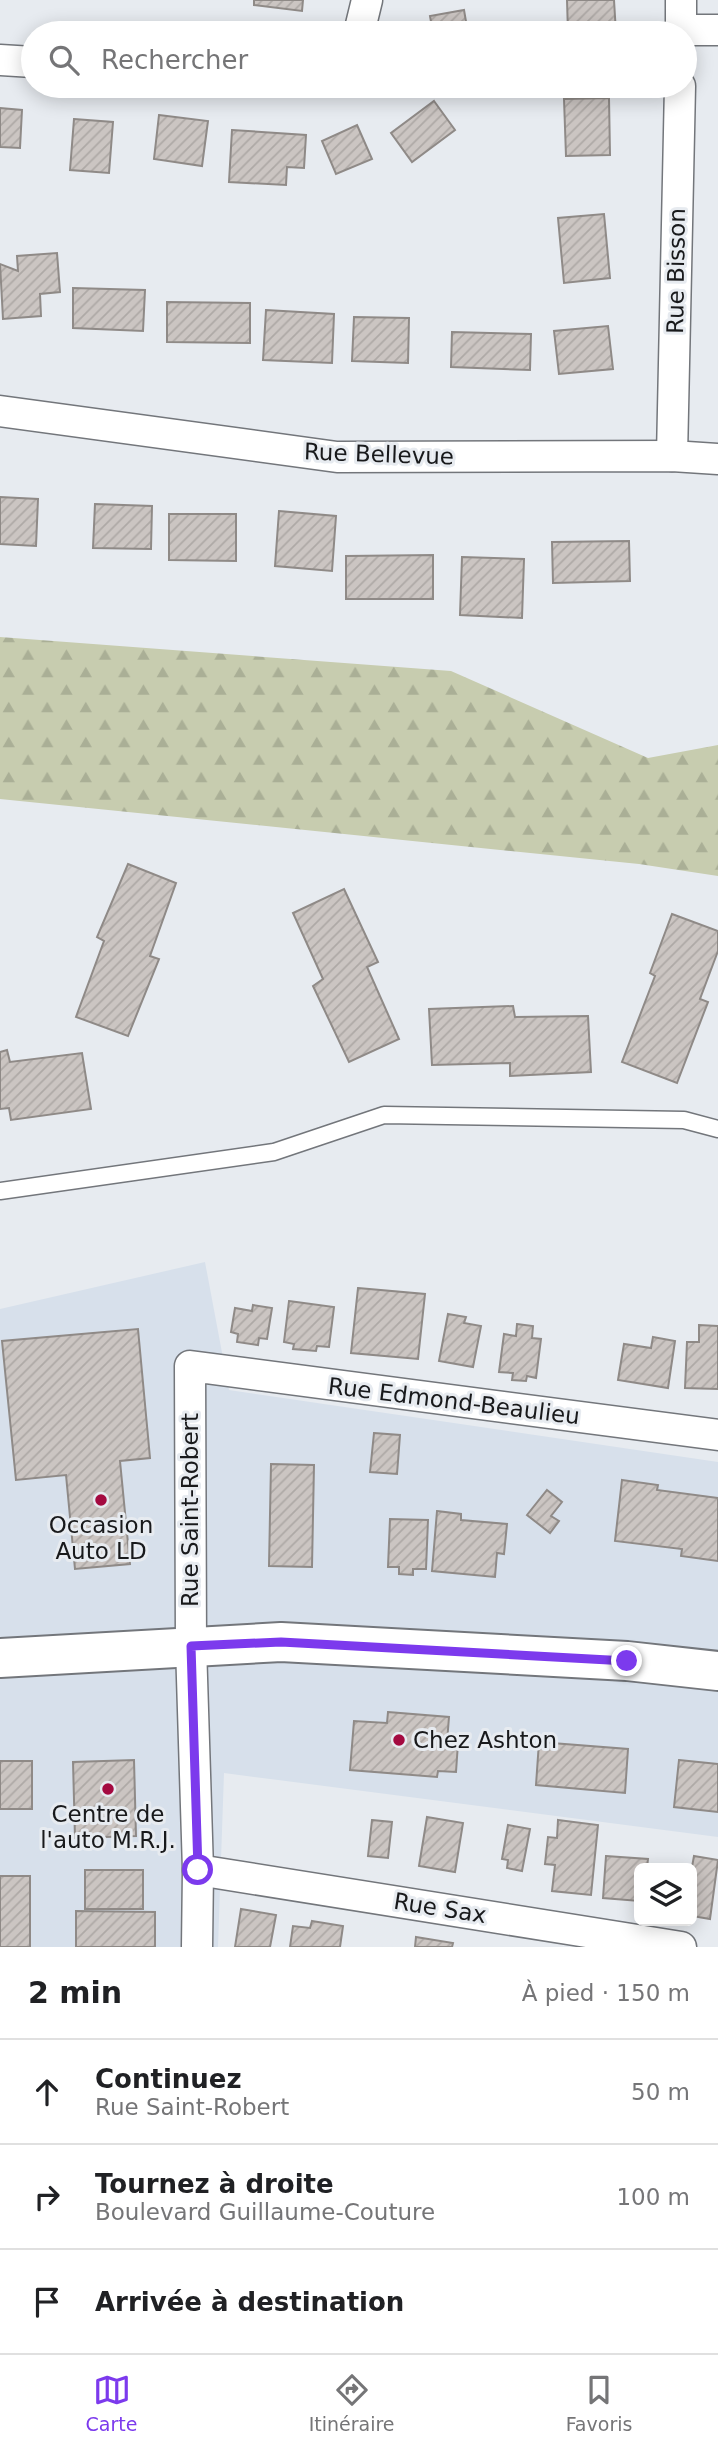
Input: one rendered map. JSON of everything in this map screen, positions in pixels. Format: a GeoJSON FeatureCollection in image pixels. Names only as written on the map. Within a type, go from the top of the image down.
{"type":"FeatureCollection","features":[{"type":"Feature","properties":{"kind":"main road"},"geometry":{"type":"LineString","coordinates":[[0,1658],[281,1642],[627,1661],[718,1671]]}},
{"type":"Feature","properties":{"kind":"street"},"geometry":{"type":"LineString","coordinates":[[362,21],[367,0]]}},
{"type":"Feature","properties":{"kind":"street"},"geometry":{"type":"LineString","coordinates":[[681,0],[681,21]]}},
{"type":"Feature","properties":{"kind":"street"},"geometry":{"type":"LineString","coordinates":[[697,31],[718,30]]}},
{"type":"Feature","properties":{"kind":"street"},"geometry":{"type":"LineString","coordinates":[[0,60],[21,61]]}},
{"type":"Feature","properties":{"kind":"street","name":"Rue Bisson"},"geometry":{"type":"LineString","coordinates":[[672,457],[680,98]]}},
{"type":"Feature","properties":{"kind":"street","name":"Rue Bellevue"},"geometry":{"type":"LineString","coordinates":[[0,411],[337,457],[718,459]]}},
{"type":"Feature","properties":{"kind":"street","name":"Rue Edmond-Beaulieu"},"geometry":{"type":"LineString","coordinates":[[190,1366],[718,1435]]}},
{"type":"Feature","properties":{"kind":"street","name":"Rue Saint-Robert"},"geometry":{"type":"LineString","coordinates":[[190,1366],[191,1646],[198,1870],[197,1947]]}},
{"type":"Feature","properties":{"kind":"street","name":"Rue Sax"},"geometry":{"type":"LineString","coordinates":[[198,1870],[681,1947]]}},
{"type":"Feature","properties":{"kind":"lane"},"geometry":{"type":"LineString","coordinates":[[0,1191],[274,1152],[384,1115],[684,1120],[718,1129]]}},
{"type":"Feature","properties":{"kind":"shaded area"},"geometry":{"type":"Polygon","coordinates":[[[205,1262],[229,1390],[718,1462],[718,1837],[224,1773],[218,1947],[0,1947],[0,1309],[205,1262]]]}},
{"type":"Feature","properties":{"kind":"green space"},"geometry":{"type":"Polygon","coordinates":[[[0,637],[451,671],[648,758],[718,745],[718,876],[639,864],[0,799],[0,637]]]}},
{"type":"Feature","properties":{"kind":"building"},"geometry":{"type":"Polygon","coordinates":[[[254,0],[303,0],[302,11],[254,5],[254,0]]]}},
{"type":"Feature","properties":{"kind":"building"},"geometry":{"type":"Polygon","coordinates":[[[567,0],[614,0],[615,21],[568,21],[567,0]]]}},
{"type":"Feature","properties":{"kind":"building"},"geometry":{"type":"Polygon","coordinates":[[[464,10],[466,21],[431,21],[430,16],[464,10]]]}},
{"type":"Feature","properties":{"kind":"building"},"geometry":{"type":"Polygon","coordinates":[[[609,98],[610,155],[566,156],[564,99],[609,98]]]}},
{"type":"Feature","properties":{"kind":"building"},"geometry":{"type":"Polygon","coordinates":[[[434,101],[455,130],[412,162],[391,133],[434,101]]]}},
{"type":"Feature","properties":{"kind":"building"},"geometry":{"type":"Polygon","coordinates":[[[0,108],[22,110],[20,148],[0,147],[0,108]]]}},
{"type":"Feature","properties":{"kind":"building"},"geometry":{"type":"Polygon","coordinates":[[[159,115],[208,121],[202,166],[154,159],[159,115]]]}},
{"type":"Feature","properties":{"kind":"building"},"geometry":{"type":"Polygon","coordinates":[[[74,119],[113,122],[109,173],[70,170],[74,119]]]}},
{"type":"Feature","properties":{"kind":"building"},"geometry":{"type":"Polygon","coordinates":[[[357,125],[372,159],[336,174],[322,141],[357,125]]]}},
{"type":"Feature","properties":{"kind":"building"},"geometry":{"type":"Polygon","coordinates":[[[232,130],[306,135],[304,168],[287,167],[286,185],[229,182],[232,130]]]}},
{"type":"Feature","properties":{"kind":"building"},"geometry":{"type":"Polygon","coordinates":[[[604,214],[610,278],[564,283],[558,218],[604,214]]]}},
{"type":"Feature","properties":{"kind":"building"},"geometry":{"type":"Polygon","coordinates":[[[57,253],[60,292],[40,294],[41,316],[3,319],[0,264],[18,271],[17,256],[57,253]]]}},
{"type":"Feature","properties":{"kind":"building"},"geometry":{"type":"Polygon","coordinates":[[[73,288],[145,290],[143,331],[73,328],[73,288]]]}},
{"type":"Feature","properties":{"kind":"building"},"geometry":{"type":"Polygon","coordinates":[[[167,302],[250,303],[250,343],[167,342],[167,302]]]}},
{"type":"Feature","properties":{"kind":"building"},"geometry":{"type":"Polygon","coordinates":[[[266,310],[334,314],[332,363],[263,360],[266,310]]]}},
{"type":"Feature","properties":{"kind":"building"},"geometry":{"type":"Polygon","coordinates":[[[354,317],[409,318],[408,363],[352,361],[354,317]]]}},
{"type":"Feature","properties":{"kind":"building"},"geometry":{"type":"Polygon","coordinates":[[[608,326],[613,369],[559,374],[554,331],[608,326]]]}},
{"type":"Feature","properties":{"kind":"building"},"geometry":{"type":"Polygon","coordinates":[[[452,332],[531,334],[530,370],[451,367],[452,332]]]}},
{"type":"Feature","properties":{"kind":"building"},"geometry":{"type":"Polygon","coordinates":[[[0,497],[38,499],[36,546],[0,544],[0,497]]]}},
{"type":"Feature","properties":{"kind":"building"},"geometry":{"type":"Polygon","coordinates":[[[95,504],[152,506],[151,549],[93,548],[95,504]]]}},
{"type":"Feature","properties":{"kind":"building"},"geometry":{"type":"Polygon","coordinates":[[[279,511],[336,516],[332,571],[275,566],[279,511]]]}},
{"type":"Feature","properties":{"kind":"building"},"geometry":{"type":"Polygon","coordinates":[[[169,514],[236,514],[236,561],[169,560],[169,514]]]}},
{"type":"Feature","properties":{"kind":"building"},"geometry":{"type":"Polygon","coordinates":[[[629,541],[630,581],[553,583],[552,542],[629,541]]]}},
{"type":"Feature","properties":{"kind":"building"},"geometry":{"type":"Polygon","coordinates":[[[433,555],[433,599],[346,599],[346,556],[433,555]]]}},
{"type":"Feature","properties":{"kind":"building"},"geometry":{"type":"Polygon","coordinates":[[[462,557],[524,559],[522,618],[460,615],[462,557]]]}},
{"type":"Feature","properties":{"kind":"building"},"geometry":{"type":"Polygon","coordinates":[[[128,864],[176,883],[150,956],[159,959],[128,1036],[76,1017],[104,941],[97,937],[128,864]]]}},
{"type":"Feature","properties":{"kind":"building"},"geometry":{"type":"Polygon","coordinates":[[[344,889],[378,962],[367,967],[399,1039],[349,1062],[313,986],[323,979],[293,913],[344,889]]]}},
{"type":"Feature","properties":{"kind":"building"},"geometry":{"type":"Polygon","coordinates":[[[672,914],[718,931],[718,951],[700,999],[708,1002],[677,1083],[622,1062],[655,976],[650,973],[672,914]]]}},
{"type":"Feature","properties":{"kind":"building"},"geometry":{"type":"Polygon","coordinates":[[[513,1006],[515,1017],[588,1016],[591,1072],[510,1076],[510,1063],[432,1065],[429,1009],[513,1006]]]}},
{"type":"Feature","properties":{"kind":"building"},"geometry":{"type":"Polygon","coordinates":[[[7,1050],[10,1062],[82,1053],[91,1109],[11,1120],[9,1108],[0,1109],[0,1052],[7,1050]]]}},
{"type":"Feature","properties":{"kind":"building"},"geometry":{"type":"Polygon","coordinates":[[[358,1288],[425,1294],[418,1359],[351,1353],[358,1288]]]}},
{"type":"Feature","properties":{"kind":"building"},"geometry":{"type":"Polygon","coordinates":[[[289,1301],[334,1307],[329,1347],[317,1346],[316,1351],[293,1349],[294,1344],[284,1342],[289,1301]]]}},
{"type":"Feature","properties":{"kind":"building"},"geometry":{"type":"Polygon","coordinates":[[[253,1305],[272,1308],[267,1339],[259,1338],[258,1345],[237,1342],[238,1334],[231,1332],[235,1308],[252,1311],[253,1305]]]}},
{"type":"Feature","properties":{"kind":"building"},"geometry":{"type":"Polygon","coordinates":[[[448,1314],[466,1317],[464,1323],[481,1326],[473,1367],[439,1361],[448,1314]]]}},
{"type":"Feature","properties":{"kind":"building"},"geometry":{"type":"Polygon","coordinates":[[[517,1324],[533,1326],[532,1338],[541,1339],[536,1378],[527,1376],[526,1381],[512,1380],[513,1373],[499,1372],[504,1334],[516,1336],[517,1324]]]}},
{"type":"Feature","properties":{"kind":"building"},"geometry":{"type":"Polygon","coordinates":[[[699,1325],[718,1326],[718,1389],[685,1388],[687,1342],[699,1342],[699,1325]]]}},
{"type":"Feature","properties":{"kind":"building"},"geometry":{"type":"Polygon","coordinates":[[[138,1329],[150,1458],[120,1461],[130,1564],[75,1569],[66,1475],[16,1480],[2,1341],[138,1329]]]}},
{"type":"Feature","properties":{"kind":"building"},"geometry":{"type":"Polygon","coordinates":[[[653,1337],[675,1341],[668,1388],[618,1380],[624,1344],[651,1348],[653,1337]]]}},
{"type":"Feature","properties":{"kind":"building"},"geometry":{"type":"Polygon","coordinates":[[[374,1433],[400,1435],[397,1474],[370,1472],[374,1433]]]}},
{"type":"Feature","properties":{"kind":"building"},"geometry":{"type":"Polygon","coordinates":[[[271,1464],[314,1465],[312,1567],[269,1566],[271,1464]]]}},
{"type":"Feature","properties":{"kind":"building"},"geometry":{"type":"Polygon","coordinates":[[[622,1480],[658,1485],[657,1490],[718,1498],[718,1561],[681,1556],[682,1549],[615,1541],[622,1480]]]}},
{"type":"Feature","properties":{"kind":"building"},"geometry":{"type":"Polygon","coordinates":[[[547,1490],[562,1502],[551,1516],[559,1521],[550,1533],[527,1515],[547,1490]]]}},
{"type":"Feature","properties":{"kind":"building"},"geometry":{"type":"Polygon","coordinates":[[[437,1511],[461,1514],[461,1520],[507,1524],[504,1554],[497,1553],[495,1577],[432,1571],[437,1511]]]}},
{"type":"Feature","properties":{"kind":"building"},"geometry":{"type":"Polygon","coordinates":[[[390,1519],[428,1520],[426,1569],[413,1569],[413,1575],[399,1574],[399,1567],[388,1567],[390,1519]]]}},
{"type":"Feature","properties":{"kind":"building"},"geometry":{"type":"Polygon","coordinates":[[[388,1712],[449,1717],[447,1742],[458,1743],[456,1772],[438,1771],[437,1777],[350,1770],[354,1721],[387,1723],[388,1712]]]}},
{"type":"Feature","properties":{"kind":"building"},"geometry":{"type":"Polygon","coordinates":[[[539,1742],[628,1749],[625,1793],[536,1785],[539,1742]]]}},
{"type":"Feature","properties":{"kind":"building"},"geometry":{"type":"Polygon","coordinates":[[[134,1760],[136,1836],[75,1838],[73,1762],[134,1760]]]}},
{"type":"Feature","properties":{"kind":"building"},"geometry":{"type":"Polygon","coordinates":[[[679,1760],[718,1764],[718,1812],[674,1807],[679,1760]]]}},
{"type":"Feature","properties":{"kind":"building"},"geometry":{"type":"Polygon","coordinates":[[[0,1761],[32,1761],[32,1809],[0,1809],[0,1761]]]}},
{"type":"Feature","properties":{"kind":"building"},"geometry":{"type":"Polygon","coordinates":[[[427,1817],[463,1823],[455,1872],[419,1866],[427,1817]]]}},
{"type":"Feature","properties":{"kind":"building"},"geometry":{"type":"Polygon","coordinates":[[[372,1820],[392,1822],[388,1858],[368,1856],[372,1820]]]}},
{"type":"Feature","properties":{"kind":"building"},"geometry":{"type":"Polygon","coordinates":[[[558,1820],[598,1825],[591,1895],[552,1891],[555,1865],[545,1864],[548,1837],[557,1838],[558,1820]]]}},
{"type":"Feature","properties":{"kind":"building"},"geometry":{"type":"Polygon","coordinates":[[[508,1825],[530,1829],[522,1871],[507,1868],[508,1860],[502,1859],[508,1825]]]}},
{"type":"Feature","properties":{"kind":"building"},"geometry":{"type":"Polygon","coordinates":[[[606,1856],[648,1859],[648,1863],[634,1863],[634,1901],[603,1898],[606,1856]]]}},
{"type":"Feature","properties":{"kind":"building"},"geometry":{"type":"Polygon","coordinates":[[[694,1856],[718,1860],[710,1919],[697,1917],[697,1863],[693,1863],[694,1856]]]}},
{"type":"Feature","properties":{"kind":"building"},"geometry":{"type":"Polygon","coordinates":[[[85,1870],[143,1870],[143,1909],[85,1909],[85,1870]]]}},
{"type":"Feature","properties":{"kind":"building"},"geometry":{"type":"Polygon","coordinates":[[[0,1876],[30,1876],[30,1947],[0,1947],[0,1876]]]}},
{"type":"Feature","properties":{"kind":"building"},"geometry":{"type":"Polygon","coordinates":[[[241,1909],[276,1915],[270,1947],[235,1947],[241,1909]]]}},
{"type":"Feature","properties":{"kind":"building"},"geometry":{"type":"Polygon","coordinates":[[[76,1911],[155,1912],[155,1947],[76,1947],[76,1911]]]}},
{"type":"Feature","properties":{"kind":"building"},"geometry":{"type":"Polygon","coordinates":[[[312,1921],[343,1926],[340,1947],[290,1947],[293,1926],[310,1928],[312,1921]]]}},
{"type":"Feature","properties":{"kind":"building"},"geometry":{"type":"Polygon","coordinates":[[[416,1937],[453,1943],[452,1947],[415,1947],[416,1937]]]}},
{"type":"Feature","properties":{"kind":"place","name":"Occasion Auto LD"},"geometry":{"type":"Point","coordinates":[101,1500]}},
{"type":"Feature","properties":{"kind":"place","name":"Chez Ashton"},"geometry":{"type":"Point","coordinates":[399,1740]}},
{"type":"Feature","properties":{"kind":"place","name":"Centre de l'auto M.R.J."},"geometry":{"type":"Point","coordinates":[108,1789]}},
{"type":"Feature","properties":{"kind":"route"},"geometry":{"type":"LineString","coordinates":[[198,1870],[191,1646],[281,1642],[627,1661]]}}]}
